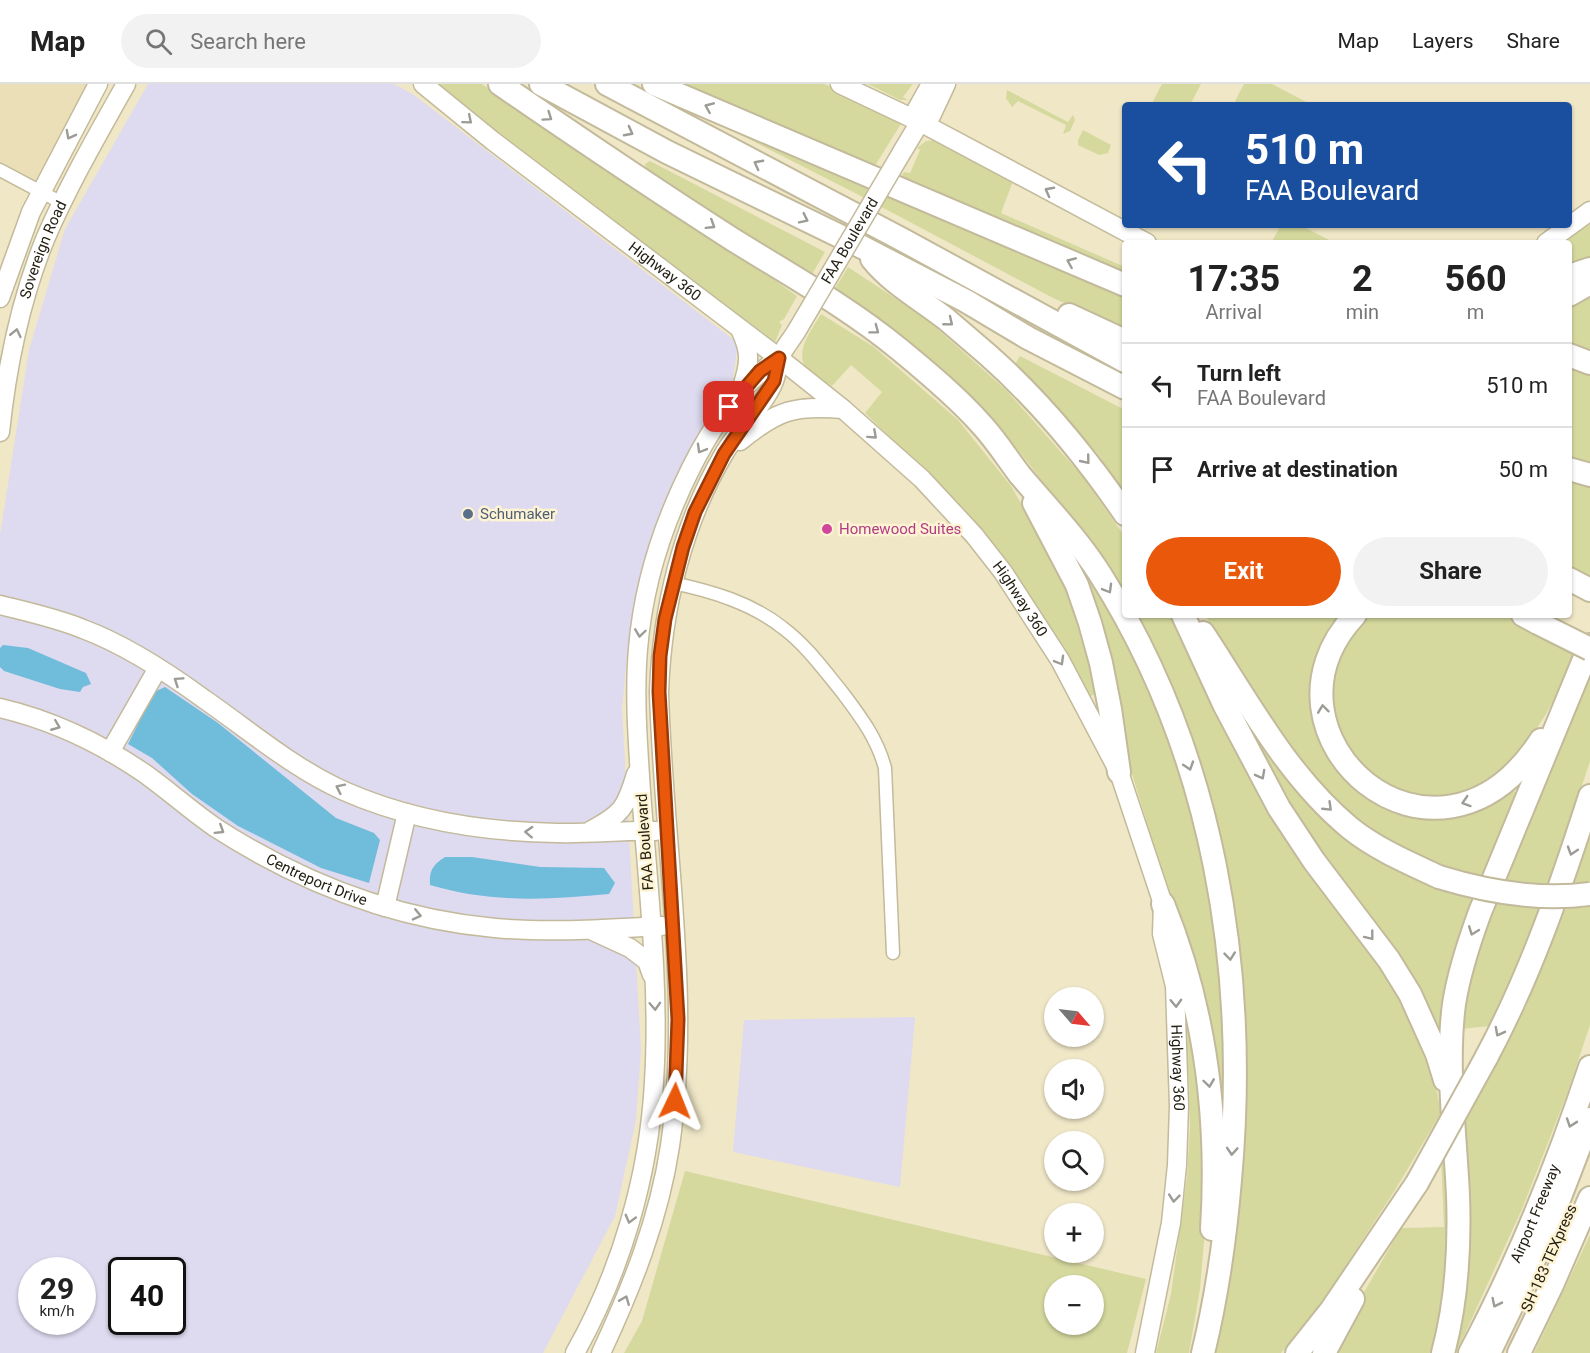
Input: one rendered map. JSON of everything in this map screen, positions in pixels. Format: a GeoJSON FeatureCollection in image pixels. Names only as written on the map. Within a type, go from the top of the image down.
{"type":"FeatureCollection","features":[{"type":"Feature","properties":{"kind":"highway"},"geometry":{"type":"LineString","coordinates":[[500,84],[623,170],[876,330],[981,424],[1018,472],[1077,540],[1122,614]]}},
{"type":"Feature","properties":{"kind":"highway"},"geometry":{"type":"LineString","coordinates":[[541,84],[667,152],[862,247],[966,301],[1028,338],[1122,386]]}},
{"type":"Feature","properties":{"kind":"highway"},"geometry":{"type":"LineString","coordinates":[[607,84],[1122,359]]}},
{"type":"Feature","properties":{"kind":"highway"},"geometry":{"type":"LineString","coordinates":[[654,84],[1122,284]]}},
{"type":"Feature","properties":{"kind":"highway"},"geometry":{"type":"LineString","coordinates":[[862,247],[885,275],[946,319],[1030,396],[1074,445],[1122,510]]}},
{"type":"Feature","properties":{"kind":"highway"},"geometry":{"type":"LineString","coordinates":[[1572,275],[1590,269]]}},
{"type":"Feature","properties":{"kind":"highway"},"geometry":{"type":"LineString","coordinates":[[1572,293],[1590,284]]}},
{"type":"Feature","properties":{"kind":"highway"},"geometry":{"type":"LineString","coordinates":[[989,287],[1018,291],[1122,340]]}},
{"type":"Feature","properties":{"kind":"highway"},"geometry":{"type":"LineString","coordinates":[[1572,356],[1590,363]]}},
{"type":"Feature","properties":{"kind":"highway"},"geometry":{"type":"LineString","coordinates":[[1572,470],[1590,475]]}},
{"type":"Feature","properties":{"kind":"highway"},"geometry":{"type":"LineString","coordinates":[[1018,472],[1077,585],[1101,663],[1119,772]]}},
{"type":"Feature","properties":{"kind":"highway"},"geometry":{"type":"LineString","coordinates":[[1572,581],[1590,590]]}},
{"type":"Feature","properties":{"kind":"highway"},"geometry":{"type":"LineString","coordinates":[[1572,594],[1590,603]]}},
{"type":"Feature","properties":{"kind":"highway"},"geometry":{"type":"LineString","coordinates":[[1125,618],[1136,638],[1181,741],[1213,851],[1231,961],[1235,1105],[1225,1238],[1215,1302],[1203,1353]]}},
{"type":"Feature","properties":{"kind":"highway"},"geometry":{"type":"LineString","coordinates":[[1184,618],[1224,704],[1290,826],[1389,960],[1410,994],[1437,1054],[1452,1102]]}},
{"type":"Feature","properties":{"kind":"highway"},"geometry":{"type":"LineString","coordinates":[[1193,618],[1282,753],[1311,790],[1351,829],[1399,859],[1439,877],[1467,886],[1541,897],[1590,894]]}},
{"type":"Feature","properties":{"kind":"highway"},"geometry":{"type":"LineString","coordinates":[[1353,618],[1340,634],[1326,664],[1322,692],[1325,721],[1329,735],[1349,768],[1378,792],[1395,801],[1412,806],[1441,808],[1478,798],[1499,787],[1516,773],[1534,751],[1568,694]]}},
{"type":"Feature","properties":{"kind":"highway"},"geometry":{"type":"LineString","coordinates":[[1443,1353],[1456,1285],[1458,1241],[1458,1196],[1452,1102],[1454,1005],[1468,943],[1568,694],[1590,647],[1536,618]]}},
{"type":"Feature","properties":{"kind":"highway"},"geometry":{"type":"LineString","coordinates":[[1536,618],[1590,639]]}},
{"type":"Feature","properties":{"kind":"highway"},"geometry":{"type":"LineString","coordinates":[[1297,1353],[1332,1309],[1401,1209],[1486,1058],[1547,924],[1590,796]]}},
{"type":"Feature","properties":{"kind":"highway"},"geometry":{"type":"LineString","coordinates":[[1163,904],[1195,1005],[1210,1090],[1213,1154],[1212,1227],[1205,1291],[1194,1353]]}},
{"type":"Feature","properties":{"kind":"highway","name":"Airport Freeway"},"geometry":{"type":"LineString","coordinates":[[1470,1353],[1531,1227],[1590,1067]]}},
{"type":"Feature","properties":{"kind":"highway","name":"SH 183 TEXpress"},"geometry":{"type":"LineString","coordinates":[[1489,1353],[1543,1241],[1590,1119]]}},
{"type":"Feature","properties":{"kind":"highway","name":"SH 183 TEXpress"},"geometry":{"type":"LineString","coordinates":[[1504,1353],[1554,1250],[1590,1162]]}},
{"type":"Feature","properties":{"kind":"highway"},"geometry":{"type":"LineString","coordinates":[[1519,1353],[1590,1198]]}},
{"type":"Feature","properties":{"kind":"highway"},"geometry":{"type":"LineString","coordinates":[[1324,1353],[1401,1209]]}},
{"type":"Feature","properties":{"kind":"street","name":"Sovereign Road"},"geometry":{"type":"LineString","coordinates":[[0,298],[17,246],[40,193],[98,84]]}},
{"type":"Feature","properties":{"kind":"street","name":"Sovereign Road"},"geometry":{"type":"LineString","coordinates":[[0,432],[2,392],[15,333],[30,283],[62,202],[126,84]]}},
{"type":"Feature","properties":{"kind":"street","name":"Highway 360"},"geometry":{"type":"LineString","coordinates":[[423,84],[493,141],[779,358],[843,409],[922,479],[996,562],[1060,660],[1119,772],[1163,904],[1162,934],[1175,986],[1179,1106],[1177,1165],[1171,1223],[1145,1353]]}},
{"type":"Feature","properties":{"kind":"street"},"geometry":{"type":"LineString","coordinates":[[840,84],[920,122],[1141,240]]}},
{"type":"Feature","properties":{"kind":"street","name":"FAA Boulevard"},"geometry":{"type":"LineString","coordinates":[[920,122],[917,109],[931,84]]}},
{"type":"Feature","properties":{"kind":"street","name":"FAA Boulevard"},"geometry":{"type":"LineString","coordinates":[[601,1353],[645,1249],[669,1148],[675,1101],[678,1019],[660,730],[660,680],[665,619],[673,583],[695,512],[724,454],[774,381],[779,358],[920,122],[931,116],[946,84]]}},
{"type":"Feature","properties":{"kind":"street"},"geometry":{"type":"LineString","coordinates":[[0,170],[40,193],[62,202]]}},
{"type":"Feature","properties":{"kind":"street"},"geometry":{"type":"LineString","coordinates":[[1572,224],[1590,211]]}},
{"type":"Feature","properties":{"kind":"street"},"geometry":{"type":"LineString","coordinates":[[1550,240],[1567,228]]}},
{"type":"Feature","properties":{"kind":"street"},"geometry":{"type":"LineString","coordinates":[[740,328],[746,340],[749,358],[749,368],[741,392]]}},
{"type":"Feature","properties":{"kind":"street","name":"FAA Boulevard"},"geometry":{"type":"LineString","coordinates":[[575,1353],[606,1291],[624,1240],[647,1148],[654,1082],[653,977],[636,723],[638,648],[651,576],[668,521],[698,454],[717,422],[741,392],[760,371],[779,358]]}},
{"type":"Feature","properties":{"kind":"street"},"geometry":{"type":"LineString","coordinates":[[724,454],[754,429],[784,412],[809,407],[843,409]]}},
{"type":"Feature","properties":{"kind":"street"},"geometry":{"type":"LineString","coordinates":[[651,576],[708,590],[756,611],[784,628],[815,659],[875,740],[885,768],[893,953]]}},
{"type":"Feature","properties":{"kind":"street"},"geometry":{"type":"LineString","coordinates":[[0,591],[32,613]]}},
{"type":"Feature","properties":{"kind":"street"},"geometry":{"type":"LineString","coordinates":[[0,605],[85,630],[126,650],[204,699],[293,764],[342,790],[376,804],[479,828],[524,832],[667,831]]}},
{"type":"Feature","properties":{"kind":"street"},"geometry":{"type":"LineString","coordinates":[[110,752],[158,668]]}},
{"type":"Feature","properties":{"kind":"street","name":"Centreport Drive"},"geometry":{"type":"LineString","coordinates":[[0,708],[26,714],[110,752],[142,772],[214,827],[264,857],[306,878],[385,907],[420,916],[495,928],[531,930],[673,925]]}},
{"type":"Feature","properties":{"kind":"street"},"geometry":{"type":"LineString","coordinates":[[587,833],[604,824],[628,801],[639,764]]}},
{"type":"Feature","properties":{"kind":"street"},"geometry":{"type":"LineString","coordinates":[[385,907],[407,813]]}},
{"type":"Feature","properties":{"kind":"street"},"geometry":{"type":"LineString","coordinates":[[589,929],[630,948],[647,961],[653,977]]}},
{"type":"Feature","properties":{"kind":"street"},"geometry":{"type":"LineString","coordinates":[[638,1191],[659,1196]]}},
{"type":"Feature","properties":{"kind":"shaded area"},"geometry":{"type":"Polygon","coordinates":[[[0,84],[92,84],[38,186],[0,164],[0,84]]]}},
{"type":"Feature","properties":{"kind":"shaded area"},"geometry":{"type":"Polygon","coordinates":[[[148,84],[394,84],[414,95],[738,343],[733,379],[690,450],[657,523],[639,591],[627,657],[622,709],[641,1050],[636,1120],[615,1216],[543,1353],[0,1353],[0,535],[29,350],[65,229],[148,84]]]}},
{"type":"Feature","properties":{"kind":"shaded area"},"geometry":{"type":"Polygon","coordinates":[[[915,1017],[900,1187],[733,1152],[744,1020],[915,1017]]]}},
{"type":"Feature","properties":{"kind":"green space"},"geometry":{"type":"Polygon","coordinates":[[[433,84],[482,84],[656,197],[797,296],[784,319],[779,322],[782,325],[775,342],[769,341],[433,84]]]}},
{"type":"Feature","properties":{"kind":"green space"},"geometry":{"type":"Polygon","coordinates":[[[678,84],[824,84],[847,93],[902,122],[873,169],[678,84]]]}},
{"type":"Feature","properties":{"kind":"green space"},"geometry":{"type":"Polygon","coordinates":[[[868,84],[913,84],[903,97],[908,100],[900,100],[868,84]]]}},
{"type":"Feature","properties":{"kind":"green space"},"geometry":{"type":"Polygon","coordinates":[[[1162,84],[1201,84],[1192,102],[1153,102],[1162,84]]]}},
{"type":"Feature","properties":{"kind":"green space"},"geometry":{"type":"Polygon","coordinates":[[[1244,84],[1272,84],[1306,102],[1237,102],[1235,101],[1244,84]]]}},
{"type":"Feature","properties":{"kind":"green space"},"geometry":{"type":"Polygon","coordinates":[[[1007,90],[1068,122],[1073,115],[1075,120],[1070,131],[1063,134],[1066,125],[1018,101],[1012,107],[1006,98],[1007,90]]]}},
{"type":"Feature","properties":{"kind":"green space"},"geometry":{"type":"Polygon","coordinates":[[[672,100],[1122,292],[1122,328],[1053,298],[859,195],[672,100]]]}},
{"type":"Feature","properties":{"kind":"green space"},"geometry":{"type":"Polygon","coordinates":[[[1083,130],[1111,145],[1108,153],[1099,155],[1078,145],[1083,130]]]}},
{"type":"Feature","properties":{"kind":"green space"},"geometry":{"type":"Polygon","coordinates":[[[935,140],[1013,181],[1001,213],[1122,266],[1122,273],[901,177],[904,172],[910,173],[920,150],[917,148],[926,141],[935,140]]]}},
{"type":"Feature","properties":{"kind":"green space"},"geometry":{"type":"Polygon","coordinates":[[[650,161],[825,252],[811,276],[646,168],[645,164],[650,161]]]}},
{"type":"Feature","properties":{"kind":"green space"},"geometry":{"type":"Polygon","coordinates":[[[1590,215],[1590,261],[1572,268],[1572,240],[1561,240],[1590,215]]]}},
{"type":"Feature","properties":{"kind":"green space"},"geometry":{"type":"Polygon","coordinates":[[[1279,228],[1306,228],[1329,240],[1273,240],[1279,228]]]}},
{"type":"Feature","properties":{"kind":"green space"},"geometry":{"type":"Polygon","coordinates":[[[848,267],[925,318],[1006,390],[1083,477],[1122,533],[1122,593],[1084,534],[1018,450],[969,400],[833,292],[848,267]]]}},
{"type":"Feature","properties":{"kind":"green space"},"geometry":{"type":"Polygon","coordinates":[[[1590,292],[1590,356],[1572,350],[1572,301],[1590,292]]]}},
{"type":"Feature","properties":{"kind":"green space"},"geometry":{"type":"Polygon","coordinates":[[[821,314],[874,347],[958,420],[1011,486],[1043,542],[1066,589],[1098,694],[1090,696],[1033,602],[984,535],[942,488],[865,413],[882,392],[851,365],[832,386],[808,370],[802,356],[803,349],[821,314]]]}},
{"type":"Feature","properties":{"kind":"green space"},"geometry":{"type":"Polygon","coordinates":[[[1020,356],[1122,408],[1122,490],[1098,454],[1048,398],[1014,366],[1020,356]]]}},
{"type":"Feature","properties":{"kind":"green space"},"geometry":{"type":"Polygon","coordinates":[[[1572,363],[1590,371],[1590,465],[1572,461],[1572,363]]]}},
{"type":"Feature","properties":{"kind":"green space"},"geometry":{"type":"Polygon","coordinates":[[[1572,482],[1590,487],[1590,583],[1572,574],[1572,482]]]}},
{"type":"Feature","properties":{"kind":"green space"},"geometry":{"type":"Polygon","coordinates":[[[1092,580],[1131,649],[1169,734],[1188,791],[1213,889],[1222,967],[1225,1155],[1172,905],[1125,751],[1083,587],[1092,580]]]}},
{"type":"Feature","properties":{"kind":"green space"},"geometry":{"type":"Polygon","coordinates":[[[1134,618],[1170,618],[1214,705],[1405,1003],[1432,1067],[1441,1113],[1395,1190],[1322,1302],[1281,1353],[1213,1353],[1240,966],[1134,618]]]}},
{"type":"Feature","properties":{"kind":"green space"},"geometry":{"type":"Polygon","coordinates":[[[1207,618],[1345,618],[1321,731],[1403,811],[1507,787],[1517,793],[1482,881],[1388,844],[1339,807],[1295,761],[1207,618]]]}},
{"type":"Feature","properties":{"kind":"green space"},"geometry":{"type":"Polygon","coordinates":[[[1366,618],[1510,618],[1578,654],[1546,714],[1513,765],[1494,782],[1432,801],[1372,780],[1348,751],[1336,727],[1331,690],[1338,655],[1355,627],[1366,618]]]}},
{"type":"Feature","properties":{"kind":"green space"},"geometry":{"type":"Polygon","coordinates":[[[1590,659],[1590,761],[1548,890],[1496,884],[1590,659]]]}},
{"type":"Feature","properties":{"kind":"green space"},"geometry":{"type":"Polygon","coordinates":[[[1247,717],[1363,850],[1404,874],[1473,900],[1442,1038],[1302,828],[1242,723],[1247,717]]]}},
{"type":"Feature","properties":{"kind":"green space"},"geometry":{"type":"Polygon","coordinates":[[[1590,824],[1590,885],[1570,889],[1590,824]]]}},
{"type":"Feature","properties":{"kind":"green space"},"geometry":{"type":"Polygon","coordinates":[[[1487,902],[1541,908],[1518,966],[1490,1026],[1461,1029],[1458,1008],[1487,902]]]}},
{"type":"Feature","properties":{"kind":"green space"},"geometry":{"type":"Polygon","coordinates":[[[1590,907],[1590,1025],[1567,1094],[1522,1209],[1456,1353],[1448,1353],[1460,1128],[1561,909],[1590,907]]]}},
{"type":"Feature","properties":{"kind":"green space"},"geometry":{"type":"Polygon","coordinates":[[[1183,1008],[1198,1047],[1207,1206],[1200,1289],[1189,1353],[1156,1353],[1171,1294],[1187,1177],[1190,1128],[1189,1080],[1183,1008]]]}},
{"type":"Feature","properties":{"kind":"green space"},"geometry":{"type":"Polygon","coordinates":[[[1446,1150],[1448,1271],[1434,1353],[1329,1353],[1401,1228],[1444,1227],[1441,1155],[1446,1150]]]}},
{"type":"Feature","properties":{"kind":"green space"},"geometry":{"type":"Polygon","coordinates":[[[685,1171],[1044,1255],[1044,1263],[1078,1263],[1146,1279],[1127,1353],[624,1353],[642,1321],[685,1171]]]}},
{"type":"Feature","properties":{"kind":"green space"},"geometry":{"type":"Polygon","coordinates":[[[1590,1235],[1590,1353],[1534,1353],[1536,1349],[1590,1235]]]}},
{"type":"Feature","properties":{"kind":"water"},"geometry":{"type":"Polygon","coordinates":[[[3,645],[28,648],[86,673],[91,684],[83,687],[80,692],[60,689],[4,671],[0,667],[0,648],[3,645]]]}},
{"type":"Feature","properties":{"kind":"water"},"geometry":{"type":"Polygon","coordinates":[[[165,687],[218,723],[336,818],[374,833],[380,840],[369,883],[321,868],[238,826],[192,794],[152,758],[128,744],[154,692],[165,687]]]}},
{"type":"Feature","properties":{"kind":"water"},"geometry":{"type":"Polygon","coordinates":[[[445,857],[472,857],[540,867],[604,868],[615,883],[609,894],[586,896],[541,899],[475,895],[430,885],[433,868],[445,857]]]}},
{"type":"Feature","properties":{"kind":"place","name":"Schumaker"},"geometry":{"type":"Point","coordinates":[468,514]}},
{"type":"Feature","properties":{"kind":"place","name":"Homewood Suites"},"geometry":{"type":"Point","coordinates":[827,529]}},
{"type":"Feature","properties":{"kind":"route"},"geometry":{"type":"LineString","coordinates":[[675,1101],[678,1019],[659,692],[660,656],[665,619],[683,547],[695,512],[724,454],[774,381],[779,358],[760,371],[729,407]]}}]}
